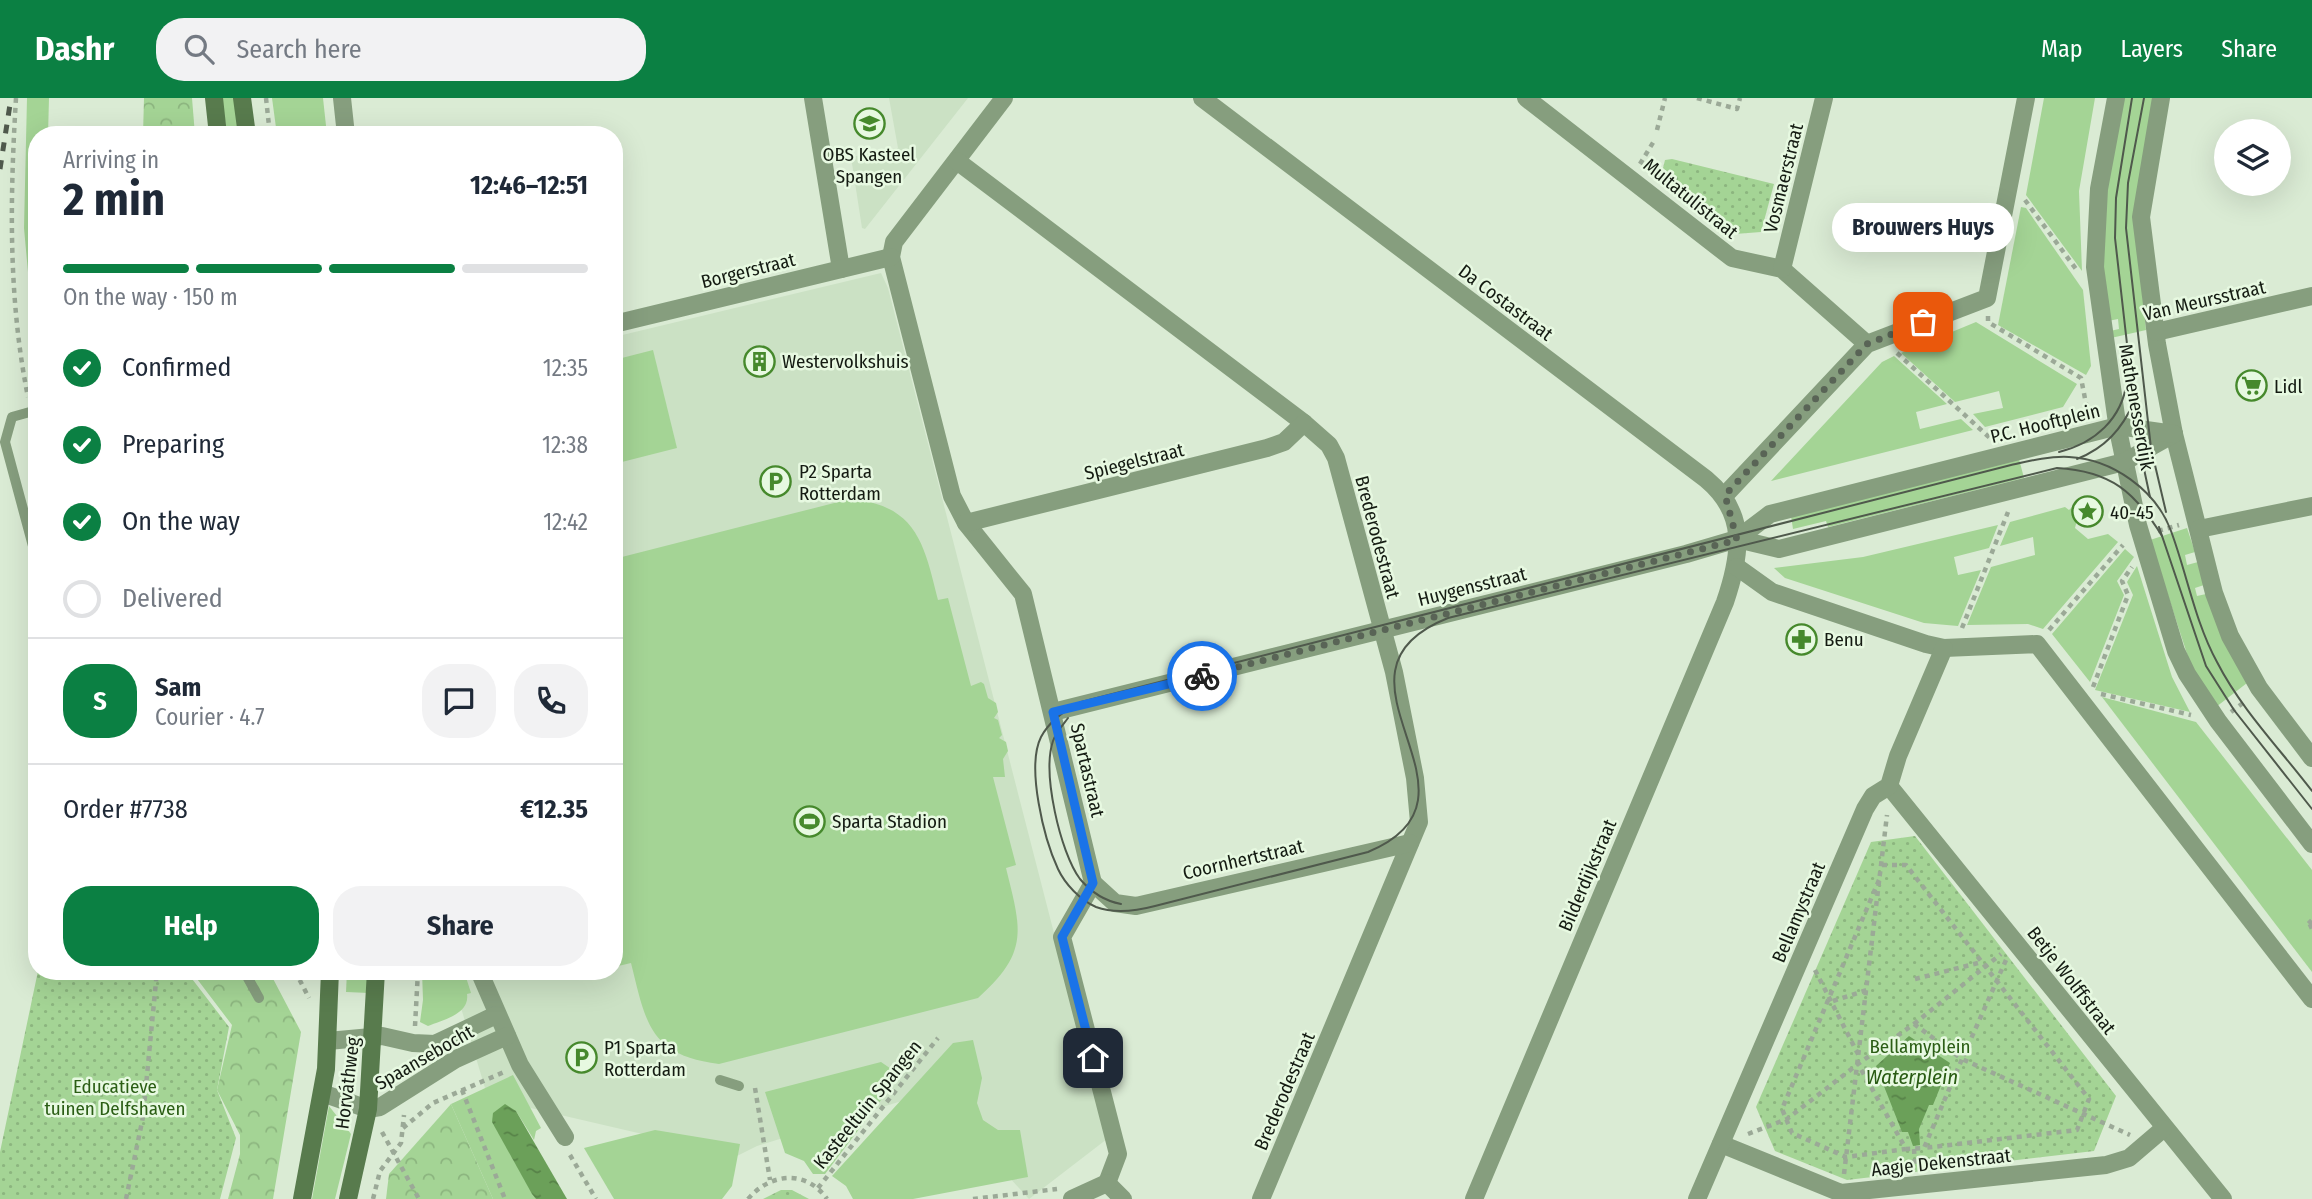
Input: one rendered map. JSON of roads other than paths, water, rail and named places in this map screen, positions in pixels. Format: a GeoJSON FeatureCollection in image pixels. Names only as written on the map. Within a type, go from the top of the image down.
{"type":"FeatureCollection","features":[{"type":"Feature","properties":{"kind":"main road"},"geometry":{"type":"LineString","coordinates":[[214,98],[217,126]]}},
{"type":"Feature","properties":{"kind":"main road"},"geometry":{"type":"LineString","coordinates":[[242,98],[246,126]]}},
{"type":"Feature","properties":{"kind":"main road","name":"Horváthweg"},"geometry":{"type":"LineString","coordinates":[[302,1199],[322,1093],[328,1041],[330,980]]}},
{"type":"Feature","properties":{"kind":"main road","name":"Horváthweg"},"geometry":{"type":"LineString","coordinates":[[348,1199],[368,1109],[376,980]]}},
{"type":"Feature","properties":{"kind":"street"},"geometry":{"type":"LineString","coordinates":[[342,98],[345,126]]}},
{"type":"Feature","properties":{"kind":"street"},"geometry":{"type":"LineString","coordinates":[[813,98],[841,269]]}},
{"type":"Feature","properties":{"kind":"street"},"geometry":{"type":"LineString","coordinates":[[891,257],[894,242],[1004,98]]}},
{"type":"Feature","properties":{"kind":"street","name":"Da Costastraat"},"geometry":{"type":"LineString","coordinates":[[1202,98],[1725,495]]}},
{"type":"Feature","properties":{"kind":"street","name":"Multatulistraat"},"geometry":{"type":"LineString","coordinates":[[1527,98],[1732,258],[1782,269],[1874,341]]}},
{"type":"Feature","properties":{"kind":"street","name":"Vosmaerstraat"},"geometry":{"type":"LineString","coordinates":[[1782,269],[1824,98]]}},
{"type":"Feature","properties":{"kind":"street"},"geometry":{"type":"LineString","coordinates":[[2026,98],[1987,298],[1874,341],[1725,495],[1737,540],[1737,567],[1772,592],[1944,648],[2037,644],[2312,999]]}},
{"type":"Feature","properties":{"kind":"street","name":"Mathenesserdijk"},"geometry":{"type":"LineString","coordinates":[[2116,98],[2099,189],[2095,267],[2124,462],[2141,537],[2176,651],[2187,674],[2218,721],[2312,844]]}},
{"type":"Feature","properties":{"kind":"street","name":"Mathenesserdijk"},"geometry":{"type":"LineString","coordinates":[[2161,98],[2141,217],[2155,332],[2174,435],[2225,626],[2259,688],[2312,758]]}},
{"type":"Feature","properties":{"kind":"street","name":"Brederodestraat"},"geometry":{"type":"LineString","coordinates":[[957,161],[1304,424],[1329,445],[1336,458],[1394,672],[1415,778],[1419,821],[1261,1199]]}},
{"type":"Feature","properties":{"kind":"street","name":"Borgerstraat"},"geometry":{"type":"LineString","coordinates":[[623,322],[891,257]]}},
{"type":"Feature","properties":{"kind":"street","name":"Spartastraat"},"geometry":{"type":"LineString","coordinates":[[891,257],[952,496],[966,523],[1023,594],[1093,883]]}},
{"type":"Feature","properties":{"kind":"street","name":"Van Meursstraat"},"geometry":{"type":"LineString","coordinates":[[2155,332],[2312,296]]}},
{"type":"Feature","properties":{"kind":"street","name":"Spiegelstraat"},"geometry":{"type":"LineString","coordinates":[[966,523],[1267,449],[1284,442],[1304,424]]}},
{"type":"Feature","properties":{"kind":"street","name":"P.C. Hooftplein"},"geometry":{"type":"LineString","coordinates":[[1737,540],[1770,514],[2118,426],[2174,435]]}},
{"type":"Feature","properties":{"kind":"street"},"geometry":{"type":"LineString","coordinates":[[1737,540],[1779,549],[2124,462],[2174,435]]}},
{"type":"Feature","properties":{"kind":"street"},"geometry":{"type":"LineString","coordinates":[[2199,529],[2312,506]]}},
{"type":"Feature","properties":{"kind":"street","name":"Huygensstraat"},"geometry":{"type":"LineString","coordinates":[[1053,712],[1737,540]]}},
{"type":"Feature","properties":{"kind":"street","name":"Bilderdijkstraat"},"geometry":{"type":"LineString","coordinates":[[1474,1199],[1737,567]]}},
{"type":"Feature","properties":{"kind":"street","name":"Bellamystraat"},"geometry":{"type":"LineString","coordinates":[[1697,1199],[1865,808],[1873,796],[1889,786],[1898,756],[1944,648]]}},
{"type":"Feature","properties":{"kind":"street","name":"Betje Wolffstraat"},"geometry":{"type":"LineString","coordinates":[[1889,786],[2223,1199]]}},
{"type":"Feature","properties":{"kind":"street","name":"Coornhertstraat"},"geometry":{"type":"LineString","coordinates":[[1093,883],[1115,903],[1136,906],[1410,843]]}},
{"type":"Feature","properties":{"kind":"street"},"geometry":{"type":"LineString","coordinates":[[1093,883],[1062,937],[1118,1154],[1107,1184]]}},
{"type":"Feature","properties":{"kind":"street"},"geometry":{"type":"LineString","coordinates":[[482,980],[520,1065],[565,1137]]}},
{"type":"Feature","properties":{"kind":"street","name":"Spaansebocht"},"geometry":{"type":"LineString","coordinates":[[328,1041],[374,1036],[435,1044],[496,1015]]}},
{"type":"Feature","properties":{"kind":"street","name":"Spaansebocht"},"geometry":{"type":"LineString","coordinates":[[322,1093],[368,1109],[386,1105],[456,1059],[507,1037]]}},
{"type":"Feature","properties":{"kind":"street","name":"Aagje Dekenstraat"},"geometry":{"type":"LineString","coordinates":[[1721,1144],[1841,1194],[2106,1165],[2129,1158],[2164,1129]]}},
{"type":"Feature","properties":{"kind":"street"},"geometry":{"type":"LineString","coordinates":[[1069,1194],[1107,1184]]}},
{"type":"Feature","properties":{"kind":"street"},"geometry":{"type":"LineString","coordinates":[[1107,1184],[1123,1199]]}},
{"type":"Feature","properties":{"kind":"lane"},"geometry":{"type":"LineString","coordinates":[[28,410],[12,417],[5,442],[28,528]]}},
{"type":"Feature","properties":{"kind":"lane"},"geometry":{"type":"LineString","coordinates":[[249,980],[259,998]]}},
{"type":"Feature","properties":{"kind":"lane"},"geometry":{"type":"LineString","coordinates":[[720,1080],[739,1086]]}},
{"type":"Feature","properties":{"kind":"water","name":"Waterplein"},"geometry":{"type":"Polygon","coordinates":[[[1909,1036],[1950,1063],[1933,1105],[1929,1105],[1919,1129],[1920,1145],[1913,1146],[1908,1132],[1902,1132],[1876,1066],[1909,1036]]]}},
{"type":"Feature","properties":{"kind":"water"},"geometry":{"type":"Polygon","coordinates":[[[505,1104],[516,1111],[567,1199],[536,1199],[532,1194],[492,1122],[493,1113],[505,1104]]]}},
{"type":"Feature","properties":{"kind":"tram line"},"geometry":{"type":"LineString","coordinates":[[2132,98],[2116,198],[2115,238],[2138,441],[2150,497]]}},
{"type":"Feature","properties":{"kind":"tram line"},"geometry":{"type":"LineString","coordinates":[[2144,98],[2128,183],[2126,228],[2151,448],[2166,512]]}},
{"type":"Feature","properties":{"kind":"tram line"},"geometry":{"type":"LineString","coordinates":[[2059,452],[2084,442],[2105,427],[2119,407],[2127,381]]}},
{"type":"Feature","properties":{"kind":"tram line"},"geometry":{"type":"LineString","coordinates":[[2077,459],[2112,436],[2134,402]]}},
{"type":"Feature","properties":{"kind":"tram line"},"geometry":{"type":"LineString","coordinates":[[2162,536],[2142,507],[2120,487],[2092,474],[2057,468],[1448,618],[1410,642],[1395,670],[1397,702],[1416,768],[1418,800],[1405,828],[1368,852],[1148,908],[1111,910],[1096,907],[1084,900],[1065,880],[1053,856],[1043,822],[1035,766],[1041,737],[1058,716],[1081,702],[2011,465],[2062,457],[2085,459],[2116,470],[2155,502],[2171,531],[2197,614],[2217,662],[2249,712],[2312,791]]}},
{"type":"Feature","properties":{"kind":"tram line"},"geometry":{"type":"LineString","coordinates":[[2159,527],[2206,666],[2234,710],[2312,809]]}},
{"type":"Feature","properties":{"kind":"tram line"},"geometry":{"type":"LineString","coordinates":[[1068,718],[1054,738],[1050,755],[1051,792],[1060,832],[1080,879],[1099,895],[1121,904]]}},
{"type":"Feature","properties":{"kind":"railway"},"geometry":{"type":"LineString","coordinates":[[0,169],[11,98]]}},
{"type":"Feature","properties":{"kind":"place","name":"OBS Kasteel Spangen"},"geometry":{"type":"Point","coordinates":[869,123]}},
{"type":"Feature","properties":{"kind":"place","name":"Brouwers Huys"},"geometry":{"type":"Point","coordinates":[1923,322]}},
{"type":"Feature","properties":{"kind":"place","name":"Westervolkshuis"},"geometry":{"type":"Point","coordinates":[759,361]}},
{"type":"Feature","properties":{"kind":"place","name":"Lidl"},"geometry":{"type":"Point","coordinates":[2251,386]}},
{"type":"Feature","properties":{"kind":"place","name":"P2 Sparta Rotterdam"},"geometry":{"type":"Point","coordinates":[776,482]}},
{"type":"Feature","properties":{"kind":"place","name":"40-45"},"geometry":{"type":"Point","coordinates":[2087,512]}},
{"type":"Feature","properties":{"kind":"place","name":"Benu"},"geometry":{"type":"Point","coordinates":[1801,639]}},
{"type":"Feature","properties":{"kind":"place","name":"Sparta Stadion"},"geometry":{"type":"Point","coordinates":[809,821]}},
{"type":"Feature","properties":{"kind":"place","name":"P1 Sparta Rotterdam"},"geometry":{"type":"Point","coordinates":[581,1058]}},
{"type":"Feature","properties":{"kind":"park label","name":"Bellamyplein"},"geometry":{"type":"Point","coordinates":[1920,1046]}},
{"type":"Feature","properties":{"kind":"park label","name":"Educatieve tuinen Delfshaven"},"geometry":{"type":"Point","coordinates":[115,1097]}}]}
